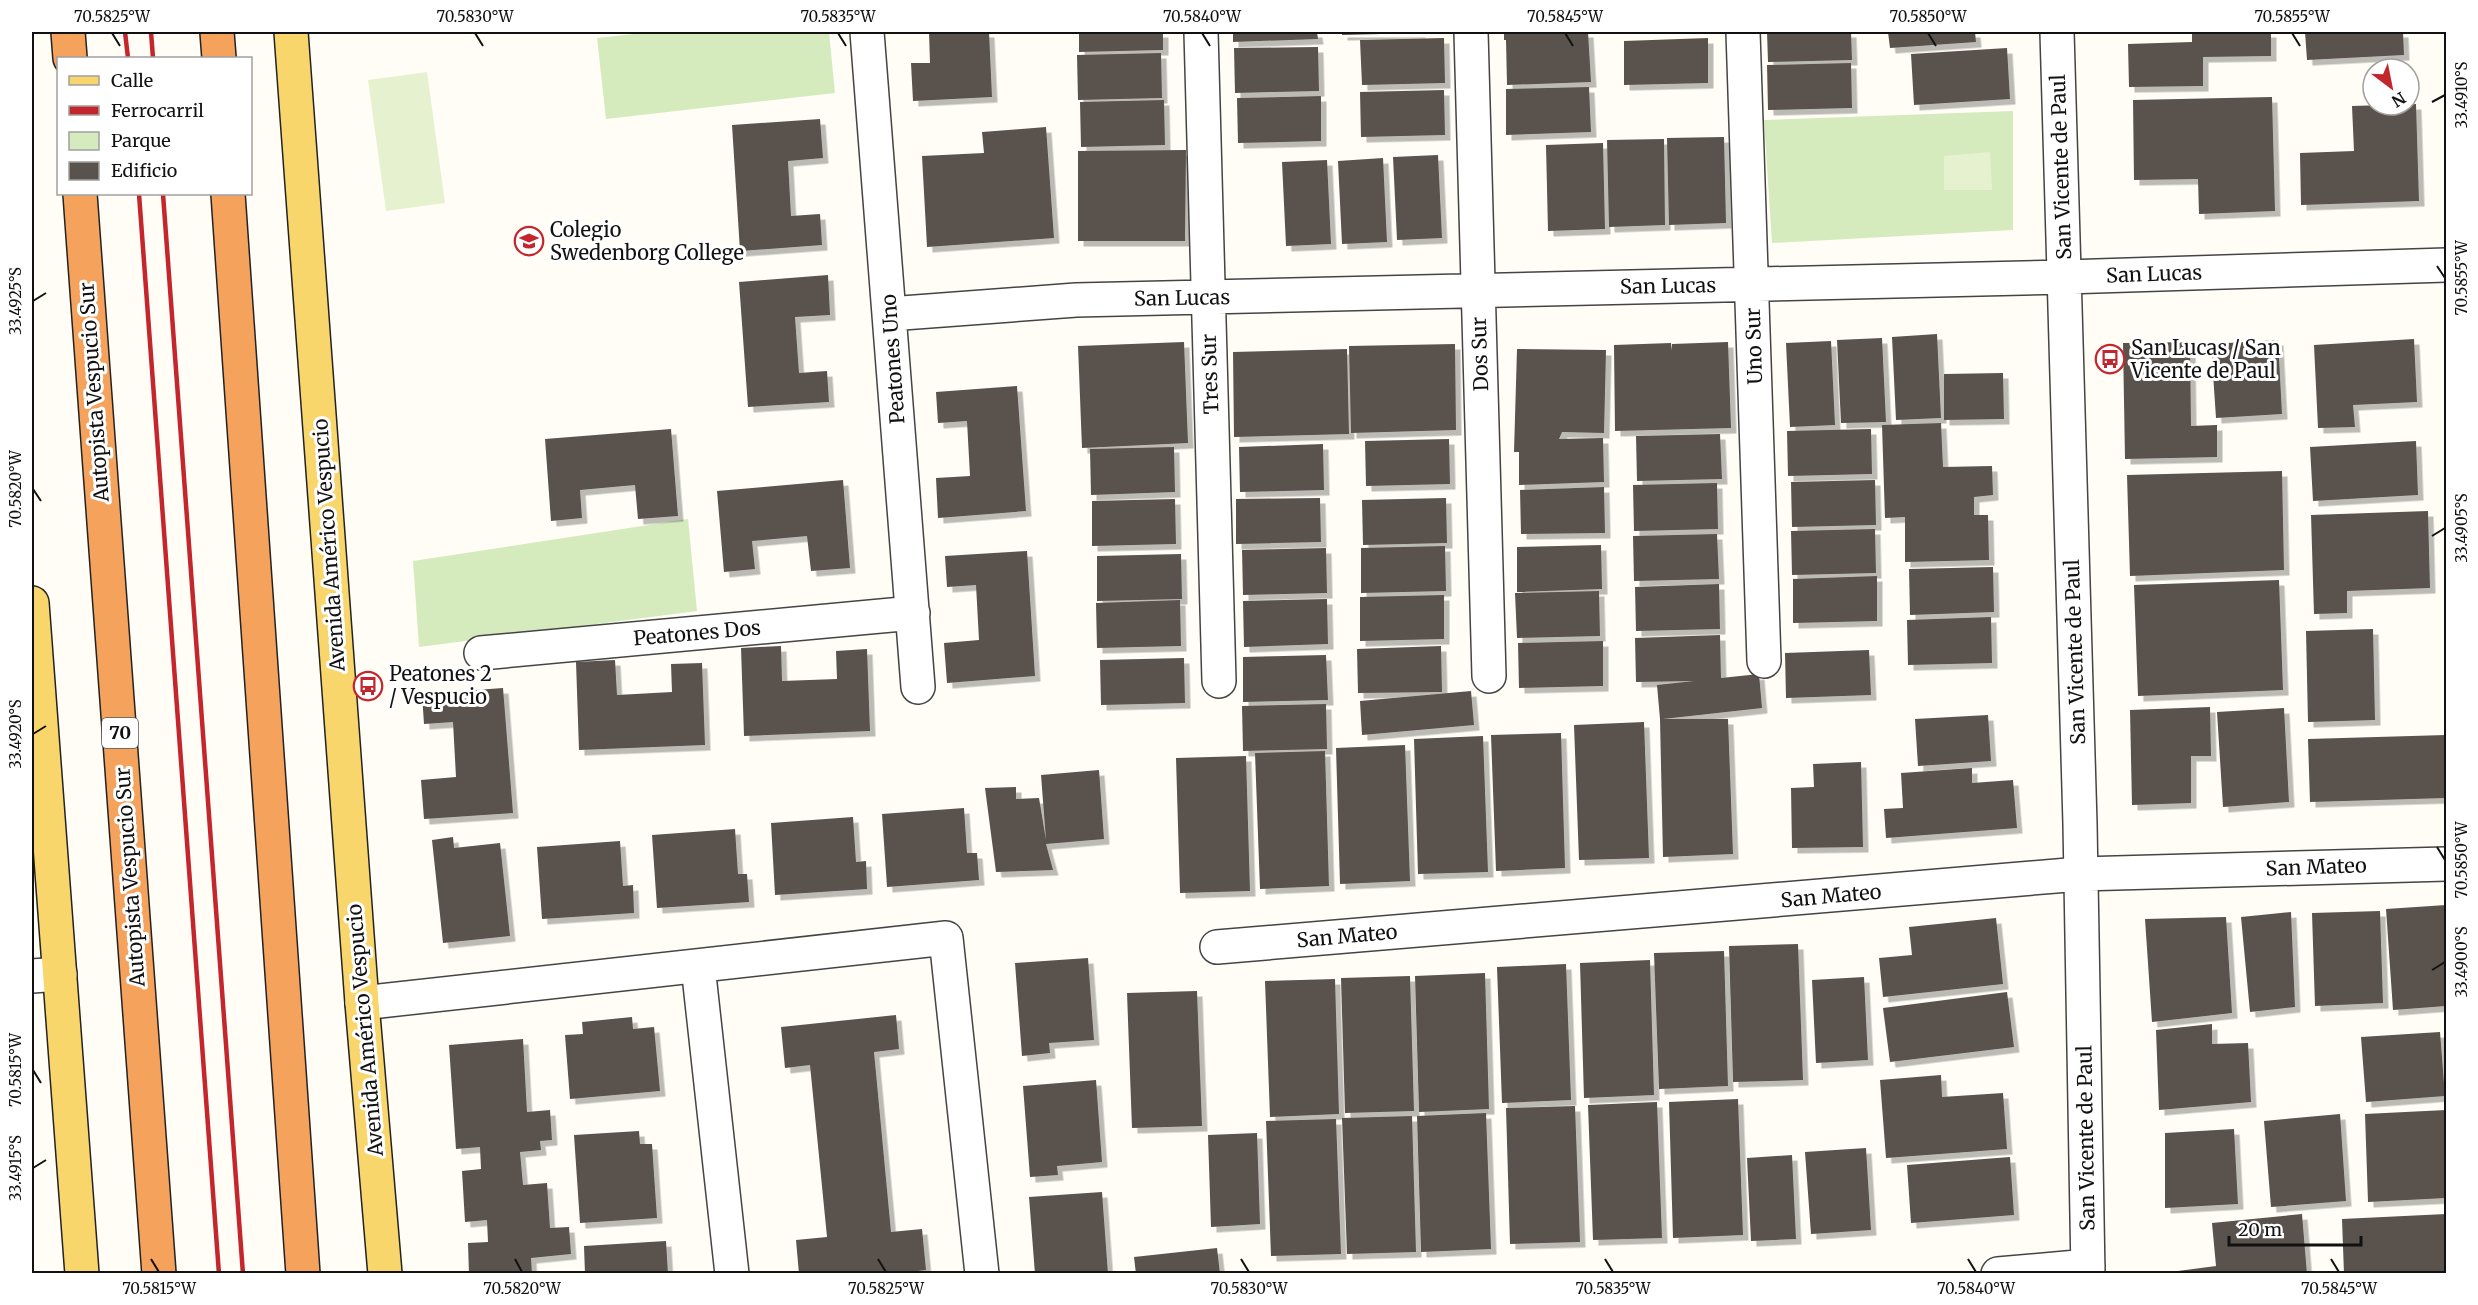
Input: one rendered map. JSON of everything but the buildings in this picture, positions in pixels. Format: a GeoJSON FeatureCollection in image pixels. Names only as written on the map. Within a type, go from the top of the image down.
{"type":"FeatureCollection","features":[{"type":"Feature","properties":{"kind":"highway"},"geometry":{"type":"LineString","coordinates":[[68,32],[70,57]]}},
{"type":"Feature","properties":{"kind":"highway"},"geometry":{"type":"LineString","coordinates":[[217,32],[219,57]]}},
{"type":"Feature","properties":{"kind":"highway","name":"Autopista Vespucio Sur"},"geometry":{"type":"LineString","coordinates":[[80,195],[159,1274]]}},
{"type":"Feature","properties":{"kind":"highway"},"geometry":{"type":"LineString","coordinates":[[228,195],[303,1274]]}},
{"type":"Feature","properties":{"kind":"main road","name":"Avenida Américo Vespucio"},"geometry":{"type":"LineString","coordinates":[[291,32],[362,1003],[385,1274]]}},
{"type":"Feature","properties":{"kind":"main road"},"geometry":{"type":"LineString","coordinates":[[32,603],[46,975],[82,1274]]}},
{"type":"Feature","properties":{"kind":"street","name":"Peatones Uno"},"geometry":{"type":"LineString","coordinates":[[867,32],[918,687]]}},
{"type":"Feature","properties":{"kind":"street","name":"Tres Sur"},"geometry":{"type":"LineString","coordinates":[[1201,32],[1219,681]]}},
{"type":"Feature","properties":{"kind":"street","name":"Dos Sur"},"geometry":{"type":"LineString","coordinates":[[1471,32],[1489,676]]}},
{"type":"Feature","properties":{"kind":"street","name":"Uno Sur"},"geometry":{"type":"LineString","coordinates":[[1743,32],[1764,661]]}},
{"type":"Feature","properties":{"kind":"street","name":"San Vicente de Paul"},"geometry":{"type":"LineString","coordinates":[[2057,32],[2080,874],[2088,1270]]}},
{"type":"Feature","properties":{"kind":"street","name":"San Lucas"},"geometry":{"type":"LineString","coordinates":[[890,314],[1076,300],[2065,277],[2446,265]]}},
{"type":"Feature","properties":{"kind":"street","name":"Peatones Dos"},"geometry":{"type":"LineString","coordinates":[[481,653],[913,613]]}},
{"type":"Feature","properties":{"kind":"street","name":"San Mateo"},"geometry":{"type":"LineString","coordinates":[[1217,947],[2080,874],[2446,864]]}},
{"type":"Feature","properties":{"kind":"street"},"geometry":{"type":"LineString","coordinates":[[362,1003],[946,938],[982,1274]]}},
{"type":"Feature","properties":{"kind":"street"},"geometry":{"type":"LineString","coordinates":[[698,966],[732,1274]]}},
{"type":"Feature","properties":{"kind":"street"},"geometry":{"type":"LineString","coordinates":[[1998,1274],[2088,1270]]}},
{"type":"Feature","properties":{"kind":"green space"},"geometry":{"type":"Polygon","coordinates":[[[653,32],[829,32],[835,93],[606,119],[597,38],[653,32]]]}},
{"type":"Feature","properties":{"kind":"green space"},"geometry":{"type":"Polygon","coordinates":[[[427,72],[445,203],[386,211],[368,80],[427,72]]]}},
{"type":"Feature","properties":{"kind":"green space"},"geometry":{"type":"Polygon","coordinates":[[[2013,111],[2013,230],[1772,243],[1764,120],[2013,111]]]}},
{"type":"Feature","properties":{"kind":"green space"},"geometry":{"type":"Polygon","coordinates":[[[1990,152],[1992,190],[1944,190],[1944,156],[1990,152]]]}},
{"type":"Feature","properties":{"kind":"green space"},"geometry":{"type":"Polygon","coordinates":[[[688,519],[697,611],[419,647],[413,561],[688,519]]]}},
{"type":"Feature","properties":{"kind":"railway"},"geometry":{"type":"LineString","coordinates":[[125,32],[128,57]]}},
{"type":"Feature","properties":{"kind":"railway"},"geometry":{"type":"LineString","coordinates":[[151,32],[153,57]]}},
{"type":"Feature","properties":{"kind":"railway"},"geometry":{"type":"LineString","coordinates":[[139,195],[219,1274]]}},
{"type":"Feature","properties":{"kind":"railway"},"geometry":{"type":"LineString","coordinates":[[163,195],[243,1274]]}},
{"type":"Feature","properties":{"kind":"place","name":"Colegio Swedenborg College"},"geometry":{"type":"Point","coordinates":[529,241]}},
{"type":"Feature","properties":{"kind":"place","name":"San Lucas / San Vicente de Paul"},"geometry":{"type":"Point","coordinates":[2110,359]}},
{"type":"Feature","properties":{"kind":"place","name":"Peatones 2 / Vespucio"},"geometry":{"type":"Point","coordinates":[368,686]}}]}
